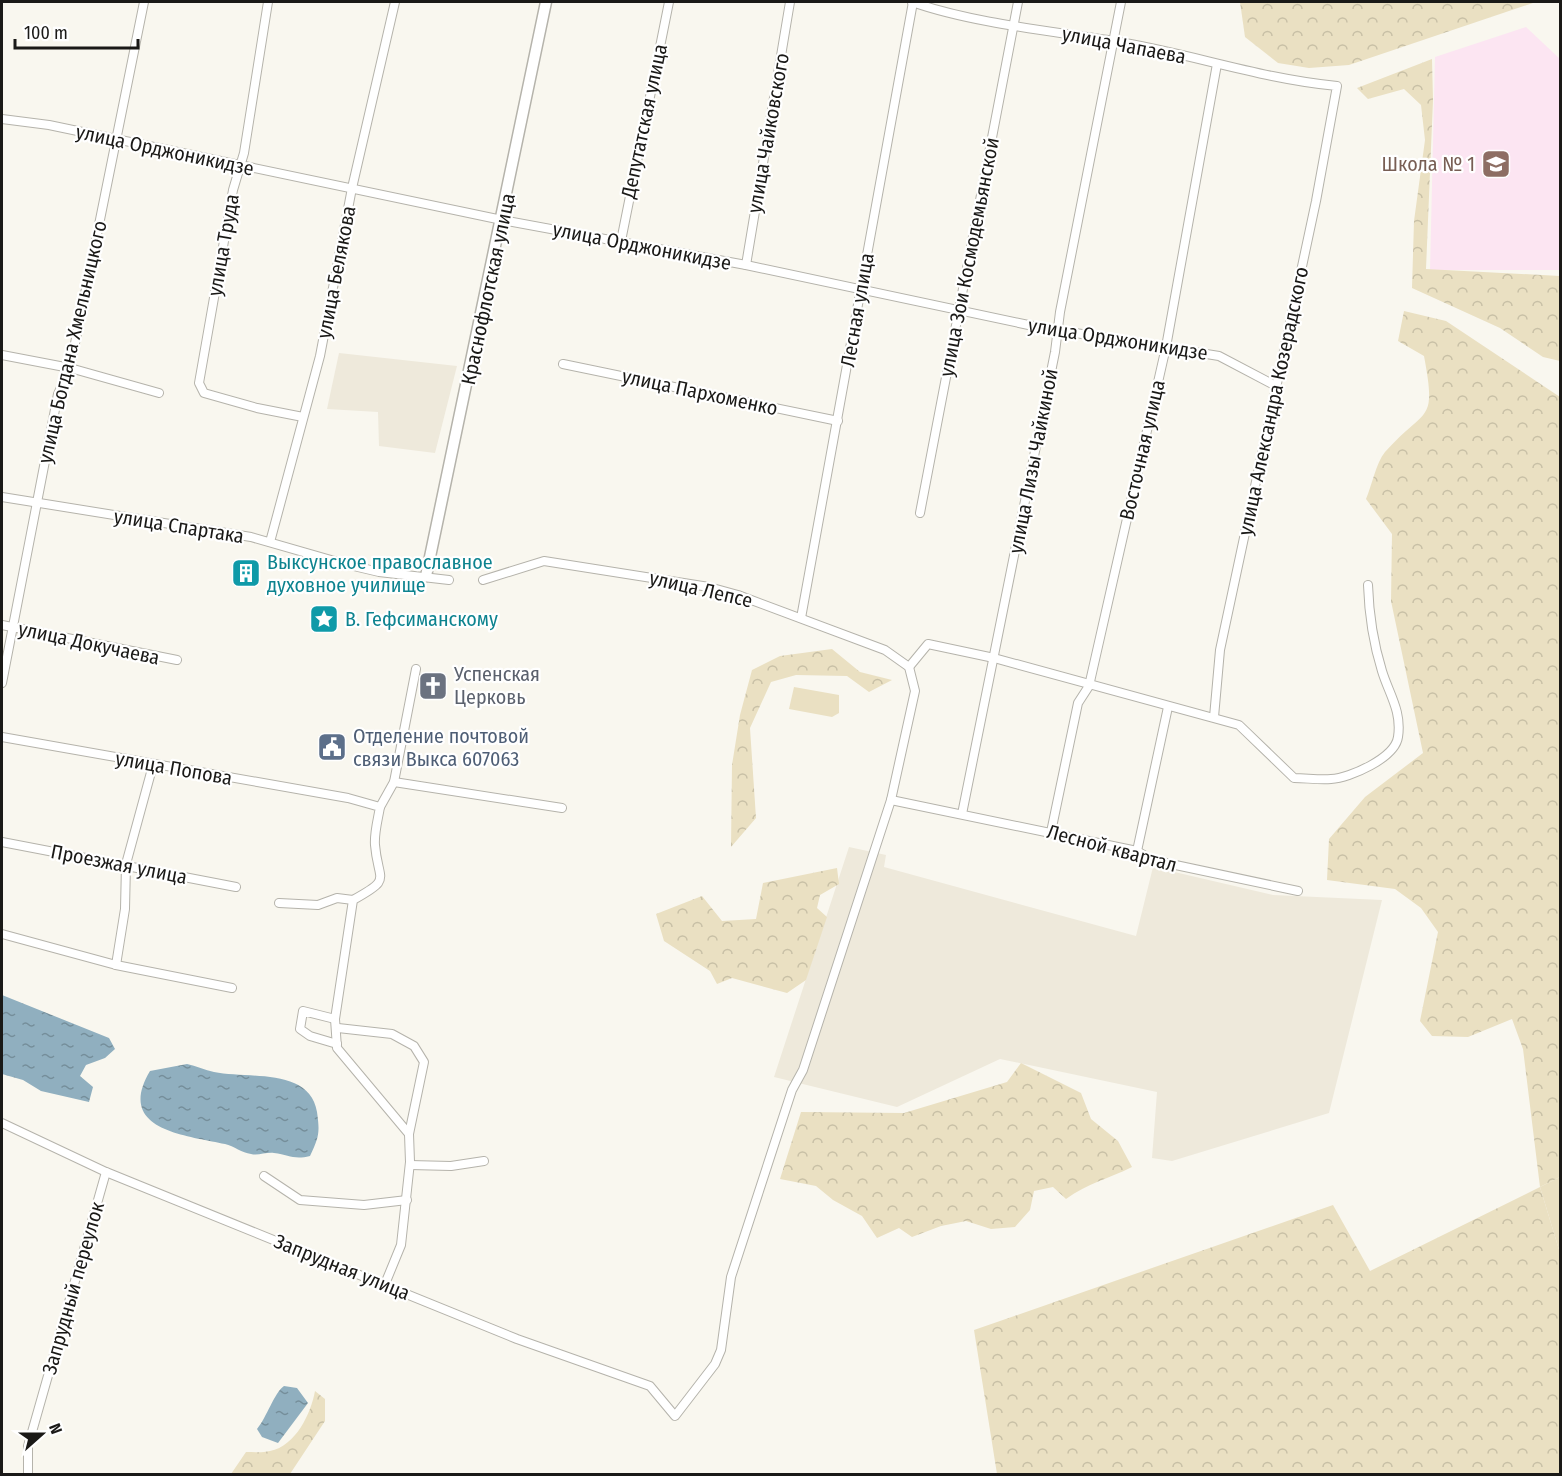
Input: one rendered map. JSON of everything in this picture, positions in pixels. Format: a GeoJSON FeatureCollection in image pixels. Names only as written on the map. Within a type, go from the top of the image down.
{"type":"FeatureCollection","features":[{"type":"Feature","properties":{"kind":"street","name":"улица Богдана Хмельницкого"},"geometry":{"type":"LineString","coordinates":[[2,683],[57,394],[70,368],[144,2]]}},
{"type":"Feature","properties":{"kind":"street","name":"улица Труда"},"geometry":{"type":"LineString","coordinates":[[268,2],[240,166],[232,190],[199,383],[204,393],[257,408],[303,417]]}},
{"type":"Feature","properties":{"kind":"street","name":"улица Белякова"},"geometry":{"type":"LineString","coordinates":[[270,542],[320,356],[352,188],[395,2]]}},
{"type":"Feature","properties":{"kind":"street","name":"Краснофлотская улица"},"geometry":{"type":"LineString","coordinates":[[426,576],[546,2]]}},
{"type":"Feature","properties":{"kind":"street","name":"Депутатская улица"},"geometry":{"type":"LineString","coordinates":[[621,241],[669,2]]}},
{"type":"Feature","properties":{"kind":"street","name":"улица Чайковского"},"geometry":{"type":"LineString","coordinates":[[746,265],[790,2]]}},
{"type":"Feature","properties":{"kind":"street","name":"улица Чапаева"},"geometry":{"type":"LineString","coordinates":[[913,2],[1014,24],[1113,41],[1295,82],[1337,86]]}},
{"type":"Feature","properties":{"kind":"street","name":"Лесная улица"},"geometry":{"type":"LineString","coordinates":[[801,618],[913,2]]}},
{"type":"Feature","properties":{"kind":"street","name":"улица Зои Космодемьянской"},"geometry":{"type":"LineString","coordinates":[[920,513],[1018,2]]}},
{"type":"Feature","properties":{"kind":"street","name":"улица Лизы Чайкиной"},"geometry":{"type":"LineString","coordinates":[[962,814],[1055,352],[1057,329],[1121,2]]}},
{"type":"Feature","properties":{"kind":"street","name":"Восточная улица"},"geometry":{"type":"LineString","coordinates":[[1051,832],[1078,703],[1089,686],[1166,347],[1217,64]]}},
{"type":"Feature","properties":{"kind":"street","name":"улица Александра Козерадского"},"geometry":{"type":"LineString","coordinates":[[1214,717],[1220,650],[1316,201],[1337,86]]}},
{"type":"Feature","properties":{"kind":"street","name":"улица Орджоникидзе"},"geometry":{"type":"LineString","coordinates":[[2,119],[49,125],[502,220],[746,265],[959,311],[1219,356],[1276,386]]}},
{"type":"Feature","properties":{"kind":"street"},"geometry":{"type":"LineString","coordinates":[[2,355],[70,368],[159,393]]}},
{"type":"Feature","properties":{"kind":"street","name":"улица Пархоменко"},"geometry":{"type":"LineString","coordinates":[[562,364],[838,422]]}},
{"type":"Feature","properties":{"kind":"street","name":"улица Спартака"},"geometry":{"type":"LineString","coordinates":[[2,497],[270,542],[379,572],[426,576]]}},
{"type":"Feature","properties":{"kind":"street","name":"улица Лепсе"},"geometry":{"type":"LineString","coordinates":[[483,580],[544,561],[708,587],[738,594],[885,650],[909,667]]}},
{"type":"Feature","properties":{"kind":"street"},"geometry":{"type":"LineString","coordinates":[[426,576],[449,580]]}},
{"type":"Feature","properties":{"kind":"street"},"geometry":{"type":"LineString","coordinates":[[891,800],[915,691],[909,667],[928,644],[994,658],[1089,686],[1239,725],[1294,778],[1332,779],[1365,769],[1387,754],[1398,739],[1396,702],[1383,674],[1370,623],[1368,585]]}},
{"type":"Feature","properties":{"kind":"street","name":"улица Докучаева"},"geometry":{"type":"LineString","coordinates":[[2,625],[177,660]]}},
{"type":"Feature","properties":{"kind":"street"},"geometry":{"type":"LineString","coordinates":[[279,903],[318,905],[337,898],[353,900],[376,887],[381,877],[375,841],[380,807],[394,782],[416,669]]}},
{"type":"Feature","properties":{"kind":"street"},"geometry":{"type":"LineString","coordinates":[[1137,851],[1168,707]]}},
{"type":"Feature","properties":{"kind":"street","name":"улица Попова"},"geometry":{"type":"LineString","coordinates":[[2,737],[348,798],[380,807]]}},
{"type":"Feature","properties":{"kind":"street"},"geometry":{"type":"LineString","coordinates":[[116,965],[125,909],[126,864],[153,765]]}},
{"type":"Feature","properties":{"kind":"street"},"geometry":{"type":"LineString","coordinates":[[394,782],[562,808]]}},
{"type":"Feature","properties":{"kind":"street","name":"Лесной квартал"},"geometry":{"type":"LineString","coordinates":[[891,800],[1137,851],[1152,860],[1298,891]]}},
{"type":"Feature","properties":{"kind":"street","name":"Запрудная улица"},"geometry":{"type":"LineString","coordinates":[[2,1123],[106,1172],[386,1284],[517,1340],[650,1386],[675,1416],[715,1364],[721,1350],[731,1277],[792,1090],[806,1064],[891,800]]}},
{"type":"Feature","properties":{"kind":"street","name":"Проезжая улица"},"geometry":{"type":"LineString","coordinates":[[2,842],[126,864],[236,887]]}},
{"type":"Feature","properties":{"kind":"street"},"geometry":{"type":"LineString","coordinates":[[353,900],[335,1019],[338,1028],[337,1048],[409,1134]]}},
{"type":"Feature","properties":{"kind":"street"},"geometry":{"type":"LineString","coordinates":[[2,934],[116,965],[232,988]]}},
{"type":"Feature","properties":{"kind":"street"},"geometry":{"type":"LineString","coordinates":[[335,1019],[303,1011],[300,1029],[310,1036],[337,1044]]}},
{"type":"Feature","properties":{"kind":"street"},"geometry":{"type":"LineString","coordinates":[[338,1028],[392,1034],[414,1046],[424,1062],[409,1134],[410,1165],[401,1245],[386,1284]]}},
{"type":"Feature","properties":{"kind":"street"},"geometry":{"type":"LineString","coordinates":[[410,1165],[451,1166],[484,1161]]}},
{"type":"Feature","properties":{"kind":"street","name":"Запрудный переулок"},"geometry":{"type":"LineString","coordinates":[[28,1474],[28,1446],[106,1172]]}},
{"type":"Feature","properties":{"kind":"street"},"geometry":{"type":"LineString","coordinates":[[264,1176],[300,1200],[364,1205],[407,1200]]}},
{"type":"Feature","properties":{"kind":"shaded area","name":"Школа № 1"},"geometry":{"type":"Polygon","coordinates":[[[1526,27],[1560,59],[1560,270],[1430,270],[1435,57],[1526,27]]]}},
{"type":"Feature","properties":{"kind":"shaded area"},"geometry":{"type":"Polygon","coordinates":[[[339,353],[457,366],[435,453],[379,446],[378,412],[327,409],[339,353]]]}},
{"type":"Feature","properties":{"kind":"shaded area"},"geometry":{"type":"Polygon","coordinates":[[[849,847],[886,855],[884,867],[1136,936],[1153,867],[1273,895],[1382,900],[1329,1113],[1172,1161],[1152,1158],[1157,1092],[1000,1059],[897,1107],[774,1077],[849,847]]]}},
{"type":"Feature","properties":{"kind":"green space"},"geometry":{"type":"Polygon","coordinates":[[[1240,2],[1536,2],[1349,65],[1309,68],[1278,63],[1245,37],[1240,2]]]}},
{"type":"Feature","properties":{"kind":"green space"},"geometry":{"type":"Polygon","coordinates":[[[1432,59],[1433,100],[1426,269],[1560,276],[1560,361],[1543,357],[1500,328],[1412,288],[1414,221],[1425,140],[1421,105],[1404,89],[1368,99],[1357,88],[1432,59]]]}},
{"type":"Feature","properties":{"kind":"green space"},"geometry":{"type":"Polygon","coordinates":[[[1404,311],[1446,321],[1560,397],[1560,1177],[1540,1187],[1523,1049],[1512,1019],[1468,1037],[1432,1036],[1420,1021],[1438,932],[1421,908],[1395,889],[1327,880],[1329,839],[1365,797],[1423,753],[1391,601],[1392,534],[1366,499],[1385,452],[1419,420],[1428,405],[1428,378],[1424,356],[1398,341],[1404,311]]]}},
{"type":"Feature","properties":{"kind":"green space"},"geometry":{"type":"Polygon","coordinates":[[[832,649],[860,672],[892,680],[869,692],[847,676],[796,675],[771,682],[750,728],[756,818],[731,847],[732,765],[740,715],[752,670],[780,656],[832,649]]]}},
{"type":"Feature","properties":{"kind":"green space"},"geometry":{"type":"Polygon","coordinates":[[[794,687],[839,695],[839,713],[832,717],[789,709],[794,687]]]}},
{"type":"Feature","properties":{"kind":"green space"},"geometry":{"type":"Polygon","coordinates":[[[837,868],[839,884],[820,895],[817,908],[827,917],[806,980],[787,993],[732,978],[717,984],[710,971],[664,941],[656,914],[702,896],[722,921],[756,919],[763,883],[837,868]]]}},
{"type":"Feature","properties":{"kind":"green space"},"geometry":{"type":"Polygon","coordinates":[[[1021,1063],[1081,1093],[1091,1119],[1118,1141],[1132,1167],[1090,1185],[1066,1199],[1053,1187],[1034,1191],[1030,1210],[1015,1227],[991,1229],[966,1221],[941,1226],[912,1237],[899,1228],[877,1238],[862,1216],[833,1200],[816,1186],[780,1179],[801,1112],[904,1113],[1007,1082],[1021,1063]]]}},
{"type":"Feature","properties":{"kind":"green space"},"geometry":{"type":"Polygon","coordinates":[[[1560,1177],[1560,1253],[1540,1187],[1560,1177]]]}},
{"type":"Feature","properties":{"kind":"green space"},"geometry":{"type":"Polygon","coordinates":[[[1540,1187],[1560,1253],[1560,1474],[997,1474],[974,1330],[1333,1205],[1370,1271],[1540,1187]]]}},
{"type":"Feature","properties":{"kind":"green space"},"geometry":{"type":"Polygon","coordinates":[[[315,1391],[325,1399],[325,1421],[290,1474],[231,1474],[246,1452],[270,1451],[279,1448],[295,1436],[310,1409],[315,1391]]]}},
{"type":"Feature","properties":{"kind":"water"},"geometry":{"type":"Polygon","coordinates":[[[2,995],[109,1038],[115,1049],[105,1058],[86,1065],[80,1076],[93,1087],[89,1102],[41,1091],[23,1080],[2,1074],[2,995]]]}},
{"type":"Feature","properties":{"kind":"water"},"geometry":{"type":"Polygon","coordinates":[[[187,1064],[214,1072],[290,1081],[303,1088],[312,1098],[318,1119],[318,1135],[310,1156],[296,1157],[274,1153],[256,1155],[225,1144],[174,1133],[148,1118],[141,1106],[142,1091],[150,1071],[187,1064]]]}},
{"type":"Feature","properties":{"kind":"water"},"geometry":{"type":"Polygon","coordinates":[[[284,1386],[297,1388],[308,1403],[278,1443],[262,1437],[257,1429],[284,1386]]]}},
{"type":"Feature","properties":{"kind":"place","name":"Школа № 1"},"geometry":{"type":"Point","coordinates":[1496,164]}},
{"type":"Feature","properties":{"kind":"place","name":"Выксунское православное духовное училище"},"geometry":{"type":"Point","coordinates":[246,573]}},
{"type":"Feature","properties":{"kind":"place","name":"В. Гефсиманскому"},"geometry":{"type":"Point","coordinates":[324,619]}},
{"type":"Feature","properties":{"kind":"place","name":"Успенская Церковь"},"geometry":{"type":"Point","coordinates":[433,686]}},
{"type":"Feature","properties":{"kind":"place","name":"Отделение почтовой связи Выкса 607063"},"geometry":{"type":"Point","coordinates":[332,747]}}]}
